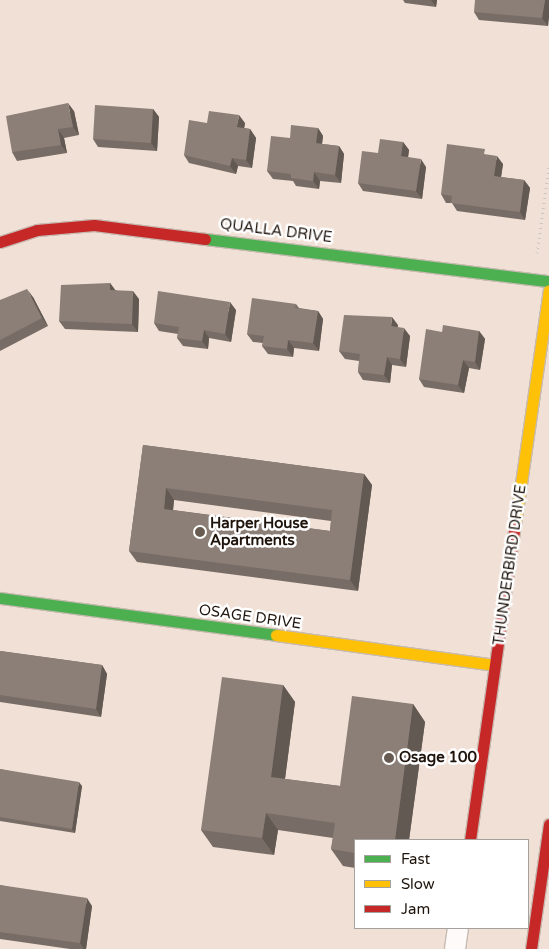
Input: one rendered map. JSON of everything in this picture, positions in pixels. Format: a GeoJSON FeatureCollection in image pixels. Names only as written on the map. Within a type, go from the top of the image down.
{"type":"FeatureCollection","features":[{"type":"Feature","properties":{"kind":"main road","name":"QUALLA DRIVE"},"geometry":{"type":"LineString","coordinates":[[0,242],[37,230],[94,225],[549,281]]}},
{"type":"Feature","properties":{"kind":"main road","name":"THUNDERBIRD DRIVE"},"geometry":{"type":"LineString","coordinates":[[470,839],[549,290]]}},
{"type":"Feature","properties":{"kind":"main road","name":"OSAGE DRIVE"},"geometry":{"type":"LineString","coordinates":[[0,598],[495,665]]}},
{"type":"Feature","properties":{"kind":"main road"},"geometry":{"type":"LineString","coordinates":[[531,949],[549,824]]}},
{"type":"Feature","properties":{"kind":"street"},"geometry":{"type":"LineString","coordinates":[[455,949],[458,929]]}},
{"type":"Feature","properties":{"kind":"building"},"geometry":{"type":"Polygon","coordinates":[[[475,0],[545,0],[542,18],[474,12],[475,0]]]}},
{"type":"Feature","properties":{"kind":"building"},"geometry":{"type":"Polygon","coordinates":[[[68,103],[73,127],[58,129],[61,145],[12,152],[6,116],[68,103]]]}},
{"type":"Feature","properties":{"kind":"building"},"geometry":{"type":"Polygon","coordinates":[[[95,105],[153,109],[151,143],[93,139],[95,105]]]}},
{"type":"Feature","properties":{"kind":"building"},"geometry":{"type":"Polygon","coordinates":[[[209,111],[239,115],[237,127],[250,129],[246,160],[232,158],[230,166],[184,155],[189,120],[207,123],[209,111]]]}},
{"type":"Feature","properties":{"kind":"building"},"geometry":{"type":"Polygon","coordinates":[[[291,125],[318,128],[316,143],[339,146],[335,175],[314,172],[313,181],[291,178],[291,174],[267,171],[271,136],[290,138],[291,125]]]}},
{"type":"Feature","properties":{"kind":"building"},"geometry":{"type":"Polygon","coordinates":[[[380,139],[403,142],[401,156],[421,159],[416,191],[358,183],[362,151],[378,153],[380,139]]]}},
{"type":"Feature","properties":{"kind":"building"},"geometry":{"type":"Polygon","coordinates":[[[447,144],[485,149],[484,154],[497,156],[494,176],[524,180],[520,212],[451,203],[452,196],[441,194],[447,144]]]}},
{"type":"Feature","properties":{"kind":"building"},"geometry":{"type":"Polygon","coordinates":[[[110,283],[110,290],[133,291],[132,324],[59,321],[61,285],[110,283]]]}},
{"type":"Feature","properties":{"kind":"building"},"geometry":{"type":"Polygon","coordinates":[[[27,289],[42,318],[0,340],[0,300],[27,289]]]}},
{"type":"Feature","properties":{"kind":"building"},"geometry":{"type":"Polygon","coordinates":[[[158,291],[230,302],[225,334],[204,330],[202,341],[177,338],[179,327],[154,323],[158,291]]]}},
{"type":"Feature","properties":{"kind":"building"},"geometry":{"type":"Polygon","coordinates":[[[252,298],[296,304],[295,308],[318,311],[313,343],[288,340],[287,349],[262,346],[264,336],[247,334],[252,298]]]}},
{"type":"Feature","properties":{"kind":"building"},"geometry":{"type":"Polygon","coordinates":[[[344,315],[392,317],[391,326],[404,328],[400,359],[387,357],[384,375],[358,372],[360,354],[339,351],[344,315]]]}},
{"type":"Feature","properties":{"kind":"building"},"geometry":{"type":"Polygon","coordinates":[[[443,325],[479,331],[475,362],[463,360],[458,385],[419,379],[426,329],[442,332],[443,325]]]}},
{"type":"Feature","properties":{"kind":"building","name":"Harper House Apartments"},"geometry":{"type":"Polygon","coordinates":[[[143,445],[364,474],[350,580],[129,551],[143,445]],[[166,488],[164,509],[330,531],[332,510],[166,488]]]}},
{"type":"Feature","properties":{"kind":"building"},"geometry":{"type":"Polygon","coordinates":[[[0,651],[102,665],[96,709],[0,695],[0,651]]]}},
{"type":"Feature","properties":{"kind":"building","name":"Osage 100"},"geometry":{"type":"Polygon","coordinates":[[[222,677],[283,685],[271,777],[340,786],[352,696],[413,704],[395,839],[354,839],[354,853],[331,849],[335,823],[266,813],[262,838],[201,830],[222,677]]]}},
{"type":"Feature","properties":{"kind":"building"},"geometry":{"type":"Polygon","coordinates":[[[0,769],[79,782],[72,829],[0,817],[0,769]]]}},
{"type":"Feature","properties":{"kind":"building"},"geometry":{"type":"Polygon","coordinates":[[[0,885],[87,898],[80,943],[0,932],[0,885]]]}},
{"type":"Feature","properties":{"kind":"traffic: fast"},"geometry":{"type":"LineString","coordinates":[[205,239],[549,281]]}},
{"type":"Feature","properties":{"kind":"traffic: fast"},"geometry":{"type":"LineString","coordinates":[[0,598],[276,635]]}},
{"type":"Feature","properties":{"kind":"traffic: slow"},"geometry":{"type":"LineString","coordinates":[[515,525],[549,290]]}},
{"type":"Feature","properties":{"kind":"traffic: slow"},"geometry":{"type":"LineString","coordinates":[[276,635],[495,665]]}},
{"type":"Feature","properties":{"kind":"traffic: jam"},"geometry":{"type":"LineString","coordinates":[[0,242],[37,230],[94,225],[205,239]]}},
{"type":"Feature","properties":{"kind":"traffic: jam"},"geometry":{"type":"LineString","coordinates":[[470,839],[515,525]]}},
{"type":"Feature","properties":{"kind":"traffic: jam"},"geometry":{"type":"LineString","coordinates":[[531,949],[549,824]]}},
{"type":"Feature","properties":{"kind":"place","name":"Harper House Apartments"},"geometry":{"type":"Point","coordinates":[200,532]}},
{"type":"Feature","properties":{"kind":"place","name":"Osage 100"},"geometry":{"type":"Point","coordinates":[389,758]}}]}
